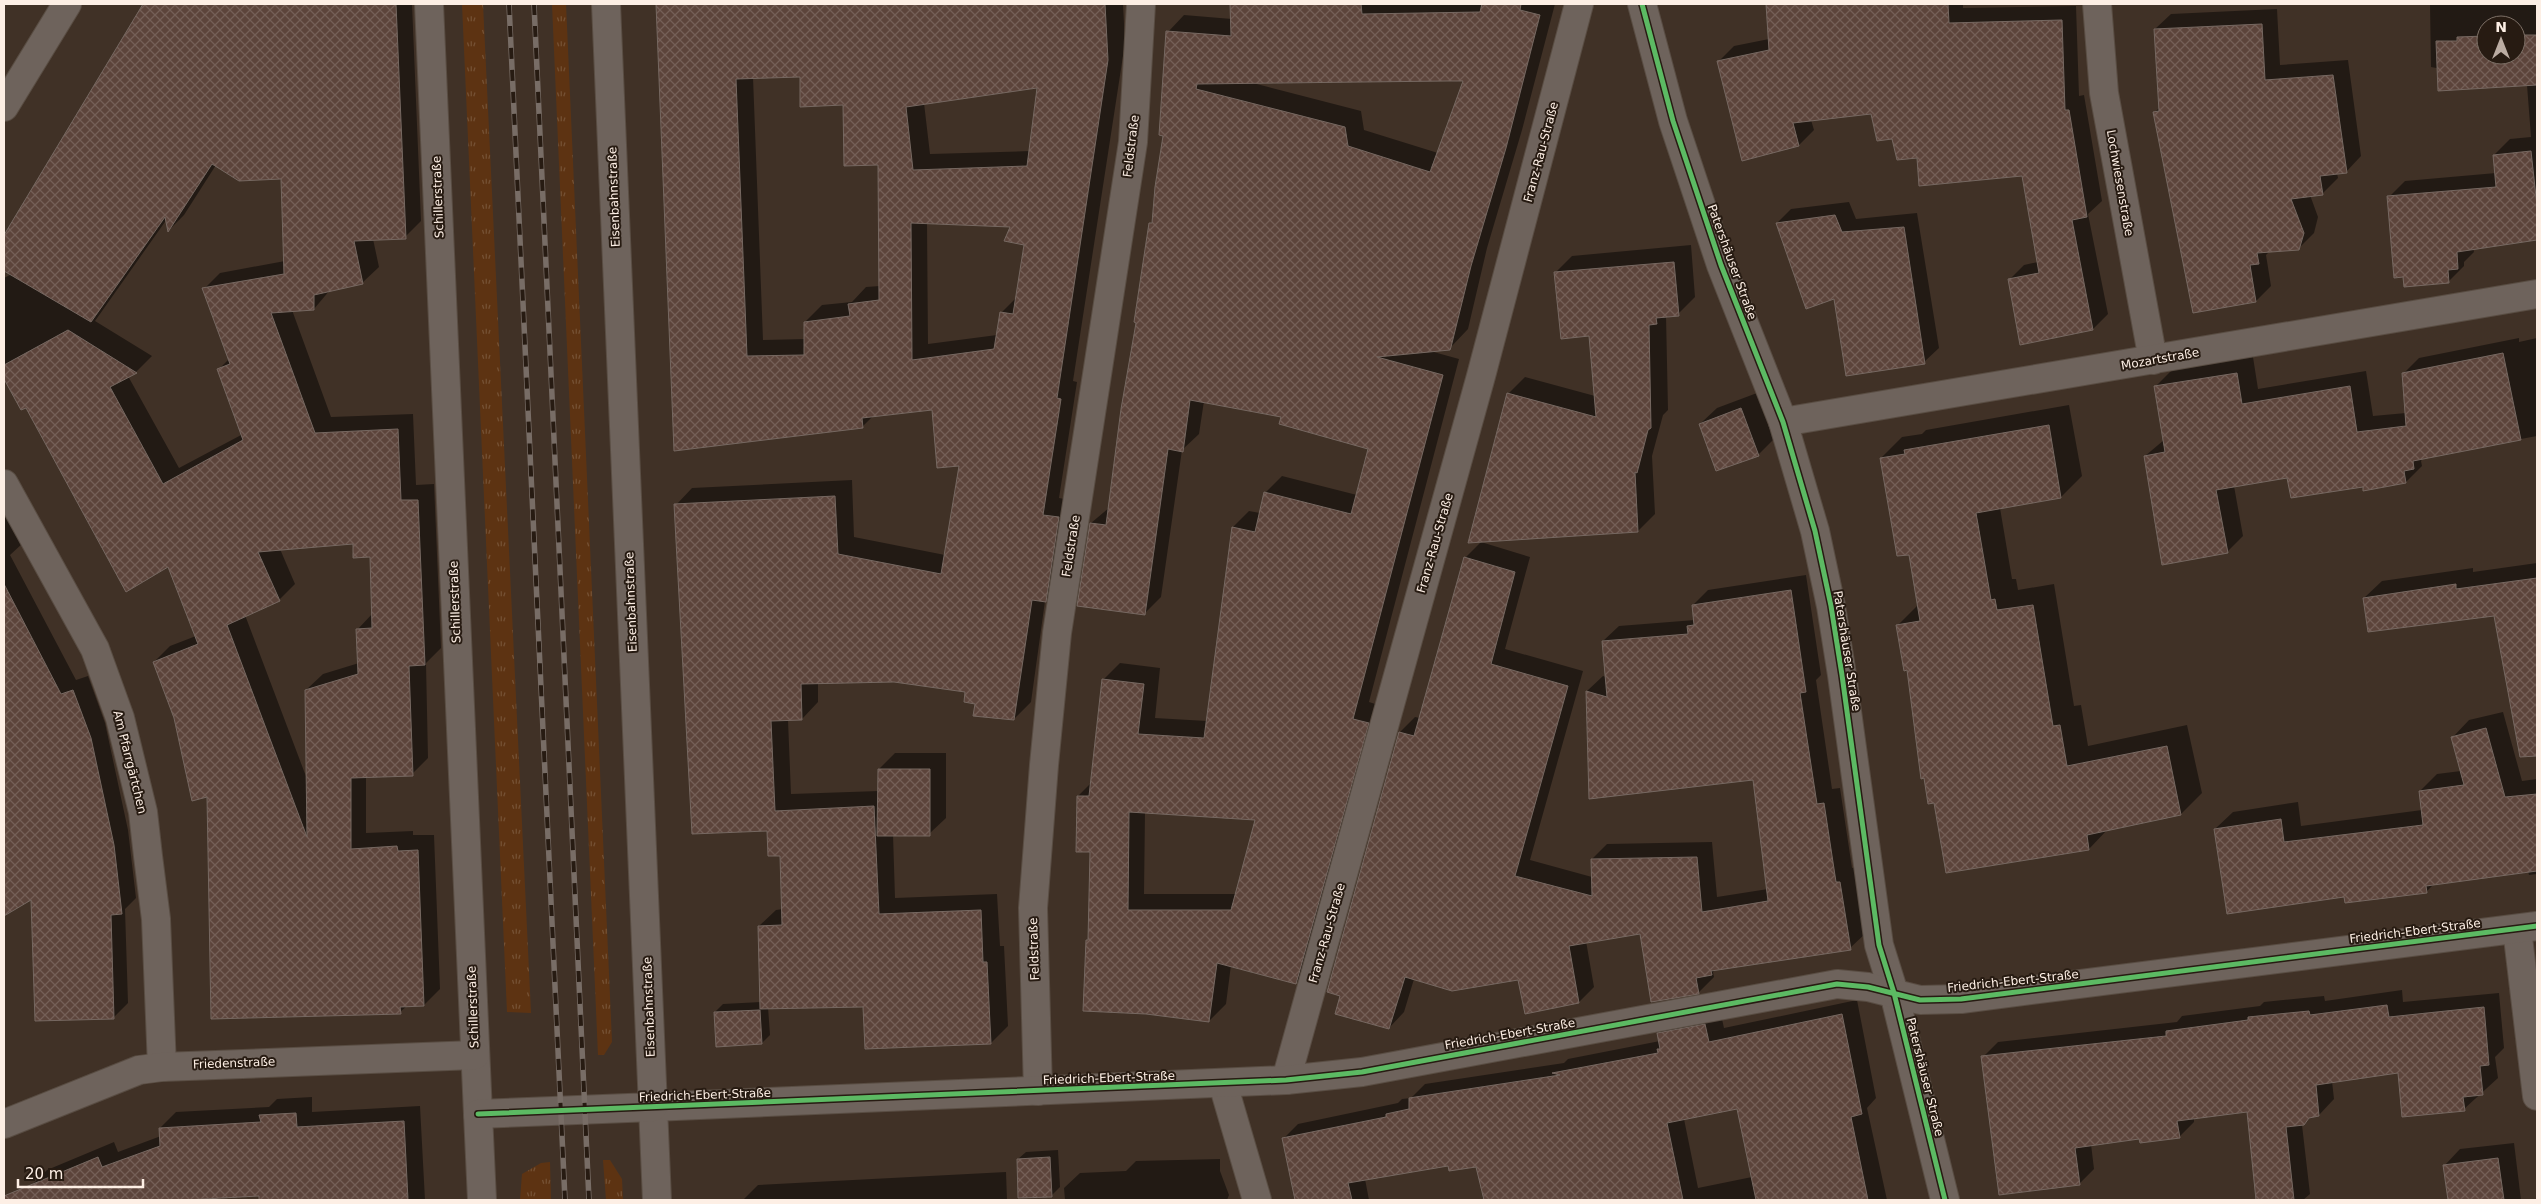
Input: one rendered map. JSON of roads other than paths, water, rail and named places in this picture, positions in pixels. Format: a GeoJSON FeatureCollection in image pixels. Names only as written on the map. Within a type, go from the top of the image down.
{"type":"FeatureCollection","features":[{"type":"Feature","properties":{"kind":"street"},"geometry":{"type":"LineString","coordinates":[[4,107],[67,4]]}},
{"type":"Feature","properties":{"kind":"street","name":"Schillerstraße"},"geometry":{"type":"LineString","coordinates":[[429,4],[482,1200]]}},
{"type":"Feature","properties":{"kind":"street","name":"Eisenbahnstraße"},"geometry":{"type":"LineString","coordinates":[[606,4],[657,1200]]}},
{"type":"Feature","properties":{"kind":"street","name":"Feldstraße"},"geometry":{"type":"LineString","coordinates":[[1038,1091],[1033,908],[1044,765],[1058,632],[1132,142],[1141,4]]}},
{"type":"Feature","properties":{"kind":"street","name":"Franz-Rau-Straße"},"geometry":{"type":"LineString","coordinates":[[1286,1080],[1481,376],[1579,4]]}},
{"type":"Feature","properties":{"kind":"street","name":"Patershäuser Straße"},"geometry":{"type":"LineString","coordinates":[[1642,4],[1673,121],[1721,265],[1783,422],[1804,493],[1831,606],[1879,945],[1894,993],[1946,1200]]}},
{"type":"Feature","properties":{"kind":"street","name":"Lochwiesenstraße"},"geometry":{"type":"LineString","coordinates":[[2097,4],[2104,94],[2154,360]]}},
{"type":"Feature","properties":{"kind":"street","name":"Mozartstraße"},"geometry":{"type":"LineString","coordinates":[[1783,422],[2537,294]]}},
{"type":"Feature","properties":{"kind":"street","name":"Am Pfarrgärtchen"},"geometry":{"type":"LineString","coordinates":[[4,484],[94,649],[120,718],[143,812],[156,920],[162,1067]]}},
{"type":"Feature","properties":{"kind":"street"},"geometry":{"type":"LineString","coordinates":[[2527,927],[2537,1096]]}},
{"type":"Feature","properties":{"kind":"street","name":"Friedrich-Ebert-Straße"},"geometry":{"type":"LineString","coordinates":[[478,1114],[1286,1080],[1362,1072],[1837,984],[1868,986],[1920,1000],[1961,999],[2527,927]]}},
{"type":"Feature","properties":{"kind":"street","name":"Friedenstraße"},"geometry":{"type":"LineString","coordinates":[[4,1124],[132,1073],[162,1067],[475,1055]]}},
{"type":"Feature","properties":{"kind":"street"},"geometry":{"type":"LineString","coordinates":[[1223,1084],[1257,1200]]}},
{"type":"Feature","properties":{"kind":"railway"},"geometry":{"type":"LineString","coordinates":[[509,4],[565,1200]]}},
{"type":"Feature","properties":{"kind":"railway"},"geometry":{"type":"LineString","coordinates":[[534,4],[589,1200]]}}]}
